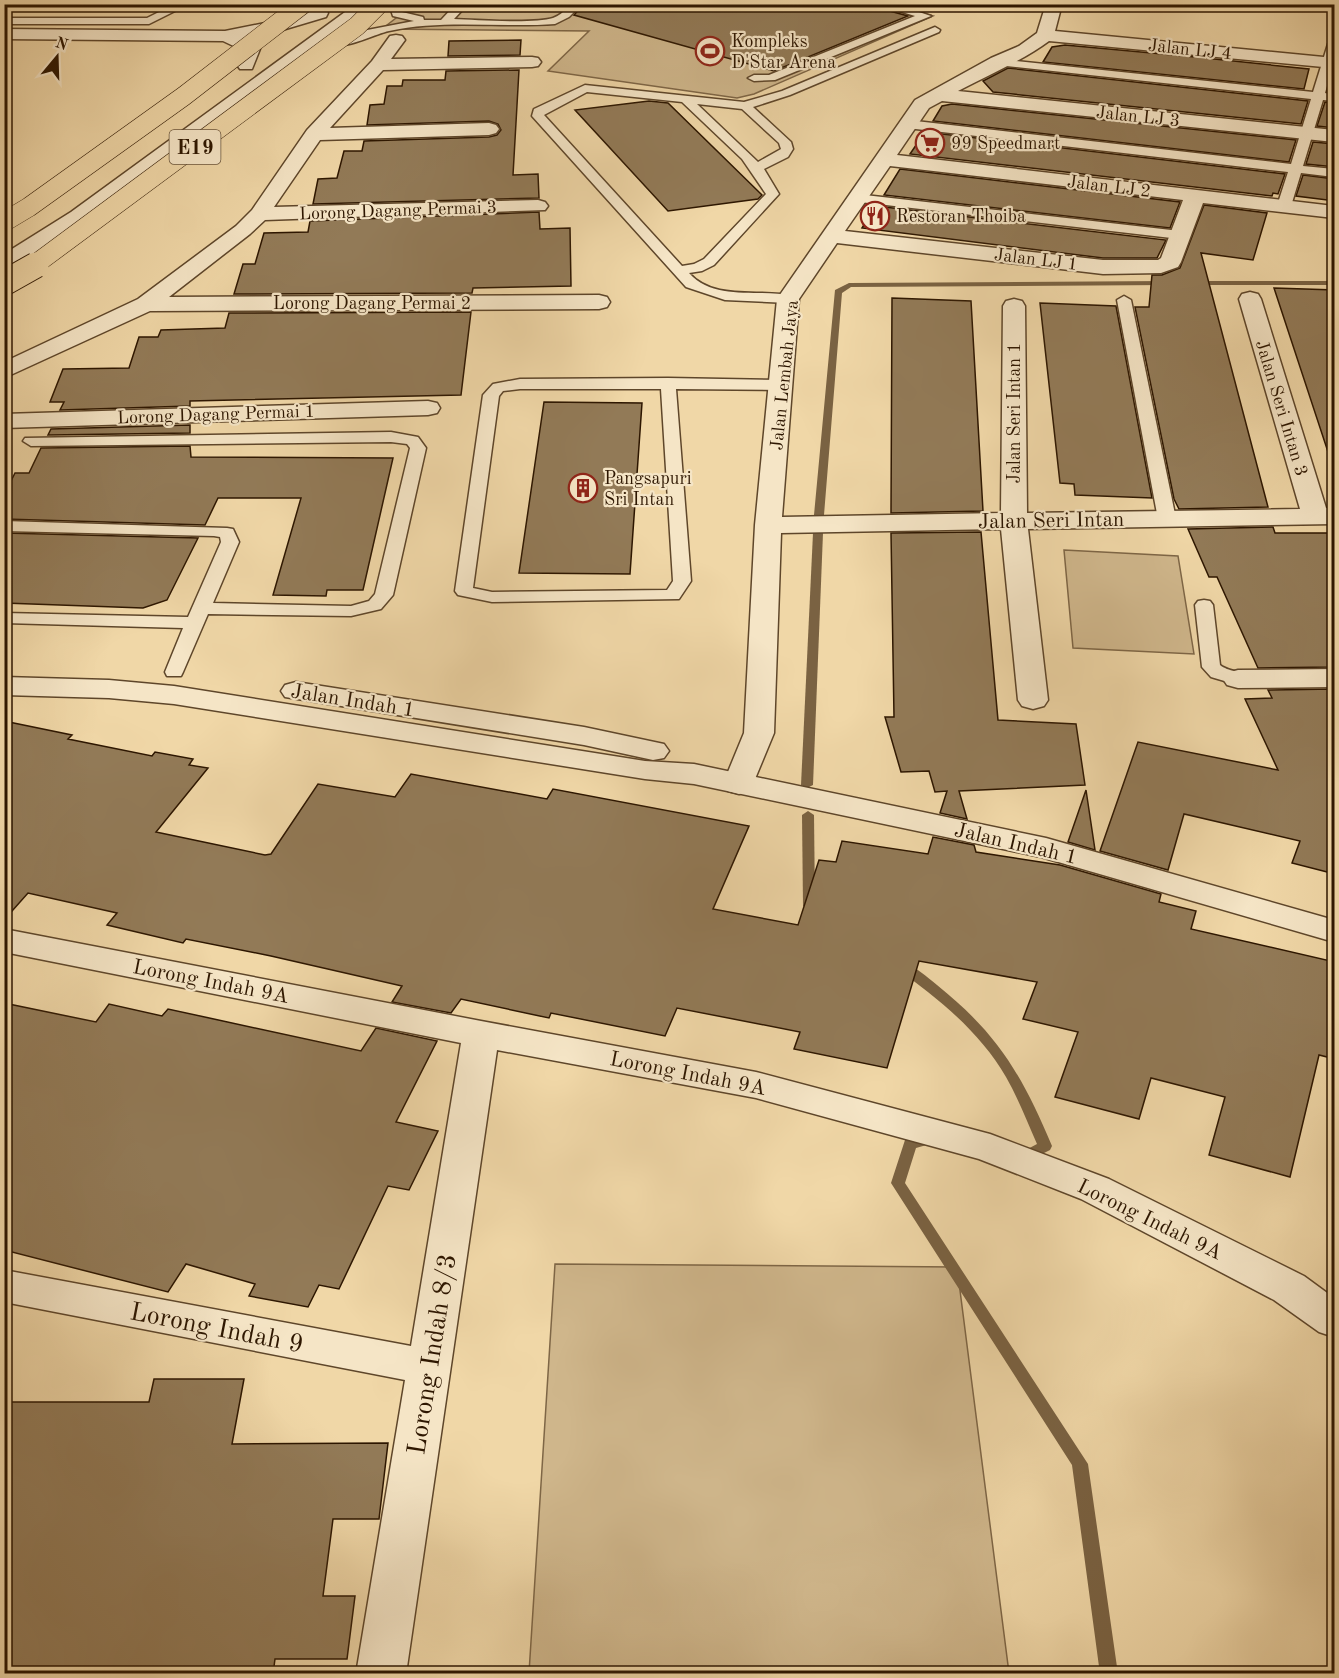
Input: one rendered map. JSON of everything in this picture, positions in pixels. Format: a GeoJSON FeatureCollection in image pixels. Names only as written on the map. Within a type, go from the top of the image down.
{"type":"FeatureCollection","features":[{"type":"Feature","properties":{"kind":"highway","name":"E19"},"geometry":{"type":"LineString","coordinates":[[4,283],[39,263],[357,26],[380,4]]}},
{"type":"Feature","properties":{"kind":"highway","name":"E19"},"geometry":{"type":"LineString","coordinates":[[4,222],[29,207],[314,7]]}},
{"type":"Feature","properties":{"kind":"highway"},"geometry":{"type":"LineString","coordinates":[[196,63],[314,7]]}},
{"type":"Feature","properties":{"kind":"street"},"geometry":{"type":"LineString","coordinates":[[4,264],[78,216],[367,4]]}},
{"type":"Feature","properties":{"kind":"street"},"geometry":{"type":"LineString","coordinates":[[1045,34],[1054,4]]}},
{"type":"Feature","properties":{"kind":"street"},"geometry":{"type":"LineString","coordinates":[[5,31],[225,36],[273,27],[314,7]]}},
{"type":"Feature","properties":{"kind":"street"},"geometry":{"type":"LineString","coordinates":[[4,238],[49,210],[246,65],[314,7]]}},
{"type":"Feature","properties":{"kind":"street","name":"Jalan Lembah Jaya"},"geometry":{"type":"LineString","coordinates":[[738,784],[759,733],[768,525],[788,299],[922,104],[997,62],[1025,50],[1045,34]]}},
{"type":"Feature","properties":{"kind":"street","name":"Jalan LJ 4"},"geometry":{"type":"LineString","coordinates":[[1045,34],[1331,63]]}},
{"type":"Feature","properties":{"kind":"street"},"geometry":{"type":"LineString","coordinates":[[225,36],[242,42],[251,49],[246,65]]}},
{"type":"Feature","properties":{"kind":"street"},"geometry":{"type":"LineString","coordinates":[[4,371],[146,304],[243,230],[259,214],[314,134],[378,65],[396,40]]}},
{"type":"Feature","properties":{"kind":"street"},"geometry":{"type":"LineString","coordinates":[[378,65],[532,62]]}},
{"type":"Feature","properties":{"kind":"street","name":"Jalan LJ 3"},"geometry":{"type":"LineString","coordinates":[[941,95],[1335,136]]}},
{"type":"Feature","properties":{"kind":"street"},"geometry":{"type":"LineString","coordinates":[[314,134],[489,129]]}},
{"type":"Feature","properties":{"kind":"street","name":"Jalan LJ 2"},"geometry":{"type":"LineString","coordinates":[[883,159],[1335,212]]}},
{"type":"Feature","properties":{"kind":"street","name":"Jalan LJ 1"},"geometry":{"type":"LineString","coordinates":[[831,236],[1103,267],[1161,266],[1170,262],[1195,196]]}},
{"type":"Feature","properties":{"kind":"street","name":"Lorong Dagang Permai 3"},"geometry":{"type":"LineString","coordinates":[[259,214],[538,206]]}},
{"type":"Feature","properties":{"kind":"street","name":"Jalan Seri Intan 3"},"geometry":{"type":"LineString","coordinates":[[1250,299],[1325,516]]}},
{"type":"Feature","properties":{"kind":"street","name":"Lorong Dagang Permai 2"},"geometry":{"type":"LineString","coordinates":[[146,304],[599,302]]}},
{"type":"Feature","properties":{"kind":"street","name":"Jalan Seri Intan 1"},"geometry":{"type":"LineString","coordinates":[[1014,306],[1014,521],[1033,700]]}},
{"type":"Feature","properties":{"kind":"street","name":"Lorong Dagang Permai 1"},"geometry":{"type":"LineString","coordinates":[[4,421],[428,408]]}},
{"type":"Feature","properties":{"kind":"street","name":"Jalan Seri Intan"},"geometry":{"type":"LineString","coordinates":[[768,525],[1325,516]]}},
{"type":"Feature","properties":{"kind":"street","name":"Jalan Indah 1"},"geometry":{"type":"LineString","coordinates":[[4,667],[174,672],[584,736],[644,748],[668,757],[693,774]]}},
{"type":"Feature","properties":{"kind":"street"},"geometry":{"type":"LineString","coordinates":[[1238,679],[1335,678]]}},
{"type":"Feature","properties":{"kind":"street","name":"Jalan Indah 1"},"geometry":{"type":"LineString","coordinates":[[4,686],[109,689],[174,695],[645,770],[693,774],[1046,848],[1335,931]]}},
{"type":"Feature","properties":{"kind":"street","name":"Lorong Indah 9A"},"geometry":{"type":"LineString","coordinates":[[4,940],[481,1034],[756,1085],[990,1148],[1095,1189],[1288,1288],[1335,1320]]}},
{"type":"Feature","properties":{"kind":"street","name":"Lorong Indah 8/3"},"geometry":{"type":"LineString","coordinates":[[381,1674],[481,1034]]}},
{"type":"Feature","properties":{"kind":"street","name":"Lorong Indah 9"},"geometry":{"type":"LineString","coordinates":[[4,1286],[429,1368]]}},
{"type":"Feature","properties":{"kind":"lane"},"geometry":{"type":"LineString","coordinates":[[5,31],[149,21],[184,4]]}},
{"type":"Feature","properties":{"kind":"lane"},"geometry":{"type":"LineString","coordinates":[[394,4],[397,14],[444,23]]}},
{"type":"Feature","properties":{"kind":"lane"},"geometry":{"type":"LineString","coordinates":[[444,23],[463,4]]}},
{"type":"Feature","properties":{"kind":"lane"},"geometry":{"type":"LineString","coordinates":[[264,80],[364,31],[402,24],[555,21],[577,4]]}},
{"type":"Feature","properties":{"kind":"lane"},"geometry":{"type":"LineString","coordinates":[[754,78],[771,78],[926,16],[881,4]]}},
{"type":"Feature","properties":{"kind":"lane"},"geometry":{"type":"LineString","coordinates":[[788,299],[725,296],[691,284],[538,116],[538,112],[585,88],[745,106],[786,93],[935,30]]}},
{"type":"Feature","properties":{"kind":"lane"},"geometry":{"type":"LineString","coordinates":[[1284,206],[1318,96],[1331,63],[1335,44]]}},
{"type":"Feature","properties":{"kind":"lane"},"geometry":{"type":"LineString","coordinates":[[997,62],[1335,98]]}},
{"type":"Feature","properties":{"kind":"lane"},"geometry":{"type":"LineString","coordinates":[[679,270],[697,268],[709,262],[769,201],[773,194],[768,182],[757,168],[685,99]]}},
{"type":"Feature","properties":{"kind":"lane"},"geometry":{"type":"LineString","coordinates":[[745,106],[785,142],[787,149],[784,154],[757,168]]}},
{"type":"Feature","properties":{"kind":"lane"},"geometry":{"type":"LineString","coordinates":[[907,124],[1335,173]]}},
{"type":"Feature","properties":{"kind":"lane"},"geometry":{"type":"LineString","coordinates":[[856,198],[1180,235]]}},
{"type":"Feature","properties":{"kind":"lane"},"geometry":{"type":"LineString","coordinates":[[1124,300],[1167,519]]}},
{"type":"Feature","properties":{"kind":"lane"},"geometry":{"type":"LineString","coordinates":[[668,383],[682,581],[673,595],[492,597],[464,591],[491,394],[498,387],[520,384],[668,383],[780,385]]}},
{"type":"Feature","properties":{"kind":"lane"},"geometry":{"type":"LineString","coordinates":[[4,618],[351,611],[375,605],[384,595],[418,448],[412,440],[391,437],[32,441]]}},
{"type":"Feature","properties":{"kind":"lane"},"geometry":{"type":"LineString","coordinates":[[4,526],[227,533],[230,542],[174,672]]}},
{"type":"Feature","properties":{"kind":"lane"},"geometry":{"type":"LineString","coordinates":[[1204,605],[1211,667],[1218,673],[1238,679]]}},
{"type":"Feature","properties":{"kind":"shaded area","name":"Kompleks D'Star Arena"},"geometry":{"type":"Polygon","coordinates":[[[414,4],[890,4],[933,16],[754,94],[737,98],[548,71],[589,31],[382,29],[414,4]]]}},
{"type":"Feature","properties":{"kind":"shaded area"},"geometry":{"type":"Polygon","coordinates":[[[1064,550],[1178,556],[1194,654],[1073,648],[1064,550]]]}},
{"type":"Feature","properties":{"kind":"shaded area"},"geometry":{"type":"Polygon","coordinates":[[[555,1264],[957,1267],[1009,1673],[529,1673],[555,1264]]]}},
{"type":"Feature","properties":{"kind":"building"},"geometry":{"type":"Polygon","coordinates":[[[584,4],[864,4],[908,16],[774,71],[574,15],[584,4]]]}},
{"type":"Feature","properties":{"kind":"building"},"geometry":{"type":"Polygon","coordinates":[[[521,40],[520,55],[448,56],[449,41],[521,40]]]}},
{"type":"Feature","properties":{"kind":"building"},"geometry":{"type":"Polygon","coordinates":[[[1065,45],[1309,69],[1304,89],[1043,62],[1052,47],[1065,45]]]}},
{"type":"Feature","properties":{"kind":"building"},"geometry":{"type":"Polygon","coordinates":[[[1008,68],[1308,101],[1301,124],[993,92],[983,81],[1008,68]]]}},
{"type":"Feature","properties":{"kind":"building"},"geometry":{"type":"Polygon","coordinates":[[[519,70],[513,175],[538,174],[539,198],[313,204],[318,179],[337,178],[344,151],[362,151],[364,141],[489,137],[497,135],[501,130],[498,124],[489,121],[367,125],[370,105],[384,104],[387,86],[402,86],[403,80],[445,80],[446,71],[519,70]]]}},
{"type":"Feature","properties":{"kind":"building"},"geometry":{"type":"Polygon","coordinates":[[[649,101],[668,103],[762,195],[758,199],[668,211],[575,110],[649,101]]]}},
{"type":"Feature","properties":{"kind":"building"},"geometry":{"type":"Polygon","coordinates":[[[1325,102],[1335,103],[1335,128],[1317,126],[1325,102]]]}},
{"type":"Feature","properties":{"kind":"building"},"geometry":{"type":"Polygon","coordinates":[[[952,104],[1296,140],[1289,162],[933,121],[942,106],[952,104]]]}},
{"type":"Feature","properties":{"kind":"building"},"geometry":{"type":"Polygon","coordinates":[[[925,132],[1285,174],[1278,194],[1273,193],[1272,196],[910,154],[925,132]]]}},
{"type":"Feature","properties":{"kind":"building"},"geometry":{"type":"Polygon","coordinates":[[[1313,142],[1335,144],[1335,167],[1306,164],[1313,142]]]}},
{"type":"Feature","properties":{"kind":"building"},"geometry":{"type":"Polygon","coordinates":[[[900,169],[1180,202],[1170,228],[884,195],[900,169]]]}},
{"type":"Feature","properties":{"kind":"building"},"geometry":{"type":"Polygon","coordinates":[[[1303,175],[1335,179],[1335,201],[1296,196],[1303,175]]]}},
{"type":"Feature","properties":{"kind":"building"},"geometry":{"type":"Polygon","coordinates":[[[1204,205],[1267,213],[1253,260],[1201,253],[1268,507],[1179,509],[1174,499],[1135,307],[1149,307],[1152,275],[1162,275],[1180,268],[1204,205]]]}},
{"type":"Feature","properties":{"kind":"building"},"geometry":{"type":"Polygon","coordinates":[[[876,206],[1166,240],[1157,258],[1103,258],[862,228],[876,206]]]}},
{"type":"Feature","properties":{"kind":"building"},"geometry":{"type":"Polygon","coordinates":[[[539,212],[540,229],[570,228],[571,286],[473,288],[472,293],[234,294],[243,264],[255,264],[264,233],[308,232],[310,221],[539,212]]]}},
{"type":"Feature","properties":{"kind":"building"},"geometry":{"type":"Polygon","coordinates":[[[1274,288],[1335,290],[1335,451],[1328,452],[1274,288]]]}},
{"type":"Feature","properties":{"kind":"building"},"geometry":{"type":"Polygon","coordinates":[[[892,298],[971,301],[983,511],[891,513],[892,298]]]}},
{"type":"Feature","properties":{"kind":"building"},"geometry":{"type":"Polygon","coordinates":[[[1040,303],[1116,306],[1152,498],[1075,495],[1074,484],[1060,483],[1040,303]]]}},
{"type":"Feature","properties":{"kind":"building"},"geometry":{"type":"Polygon","coordinates":[[[471,312],[461,395],[190,401],[190,406],[60,410],[64,402],[50,402],[63,369],[129,368],[139,337],[158,337],[161,330],[225,328],[229,313],[471,312]]]}},
{"type":"Feature","properties":{"kind":"building","name":"Pangsapuri Sri Intan"},"geometry":{"type":"Polygon","coordinates":[[[544,402],[642,403],[630,574],[519,573],[544,402]]]}},
{"type":"Feature","properties":{"kind":"building"},"geometry":{"type":"Polygon","coordinates":[[[190,425],[190,433],[48,435],[51,429],[190,425]]]}},
{"type":"Feature","properties":{"kind":"building"},"geometry":{"type":"Polygon","coordinates":[[[190,446],[191,457],[393,458],[363,590],[327,590],[326,596],[273,595],[301,498],[218,498],[205,525],[4,519],[4,495],[15,473],[29,473],[41,448],[190,446]]]}},
{"type":"Feature","properties":{"kind":"building"},"geometry":{"type":"Polygon","coordinates":[[[1273,527],[1275,533],[1335,533],[1335,667],[1258,668],[1217,577],[1209,577],[1188,529],[1273,527]]]}},
{"type":"Feature","properties":{"kind":"building"},"geometry":{"type":"Polygon","coordinates":[[[981,532],[998,720],[1076,724],[1085,785],[959,791],[967,819],[940,813],[947,791],[935,792],[929,771],[901,772],[885,717],[894,717],[891,533],[981,532]]]}},
{"type":"Feature","properties":{"kind":"building"},"geometry":{"type":"Polygon","coordinates":[[[4,533],[198,538],[167,600],[143,608],[4,603],[4,533]]]}},
{"type":"Feature","properties":{"kind":"building"},"geometry":{"type":"Polygon","coordinates":[[[1335,689],[1335,874],[1292,863],[1300,841],[1184,814],[1168,870],[1100,851],[1138,742],[1278,770],[1245,699],[1272,698],[1268,690],[1335,689]]]}},
{"type":"Feature","properties":{"kind":"building"},"geometry":{"type":"Polygon","coordinates":[[[4,721],[72,735],[68,739],[152,756],[155,752],[193,759],[189,765],[208,768],[156,832],[265,855],[271,854],[318,784],[395,797],[411,774],[547,799],[553,789],[749,826],[713,909],[798,925],[819,860],[836,862],[842,841],[928,854],[933,837],[974,845],[976,852],[1060,865],[1161,894],[1159,902],[1196,911],[1191,929],[1335,962],[1335,1059],[1319,1055],[1290,1177],[1209,1155],[1225,1097],[1151,1078],[1139,1119],[1055,1097],[1078,1032],[1023,1019],[1037,982],[919,961],[887,1068],[794,1049],[800,1032],[677,1008],[665,1036],[551,1013],[549,1018],[461,999],[451,1013],[392,1002],[402,986],[271,956],[186,939],[183,943],[107,925],[117,913],[28,893],[4,920],[4,721]]]}},
{"type":"Feature","properties":{"kind":"building"},"geometry":{"type":"Polygon","coordinates":[[[1086,790],[1095,850],[1068,842],[1086,790]]]}},
{"type":"Feature","properties":{"kind":"building"},"geometry":{"type":"Polygon","coordinates":[[[4,1003],[96,1022],[109,1004],[162,1016],[168,1009],[361,1051],[376,1028],[437,1041],[396,1122],[438,1131],[409,1190],[388,1186],[339,1289],[319,1285],[308,1307],[249,1296],[255,1284],[186,1264],[168,1292],[4,1250],[4,1003]]]}},
{"type":"Feature","properties":{"kind":"building"},"geometry":{"type":"Polygon","coordinates":[[[154,1379],[244,1379],[232,1444],[388,1443],[379,1519],[333,1519],[323,1596],[355,1596],[347,1659],[275,1659],[273,1674],[4,1674],[4,1402],[149,1402],[154,1379]]]}},
{"type":"Feature","properties":{"kind":"waterway"},"geometry":{"type":"LineString","coordinates":[[819,515],[838,292],[849,285],[1166,283]]}},
{"type":"Feature","properties":{"kind":"waterway"},"geometry":{"type":"LineString","coordinates":[[1192,283],[1334,283]]}},
{"type":"Feature","properties":{"kind":"waterway"},"geometry":{"type":"LineString","coordinates":[[807,785],[818,533]]}},
{"type":"Feature","properties":{"kind":"waterway"},"geometry":{"type":"LineString","coordinates":[[808,815],[809,906]]}},
{"type":"Feature","properties":{"kind":"waterway"},"geometry":{"type":"LineString","coordinates":[[902,966],[966,1018],[989,1043],[1013,1077],[1045,1146],[1026,1157],[1021,1156]]}},
{"type":"Feature","properties":{"kind":"waterway"},"geometry":{"type":"LineString","coordinates":[[932,1138],[910,1144],[898,1183],[1080,1464],[1109,1674]]}},
{"type":"Feature","properties":{"kind":"place","name":"Kompleks D'Star Arena"},"geometry":{"type":"Point","coordinates":[710,51]}},
{"type":"Feature","properties":{"kind":"place","name":"99 Speedmart"},"geometry":{"type":"Point","coordinates":[930,143]}},
{"type":"Feature","properties":{"kind":"place","name":"Restoran Thoiba"},"geometry":{"type":"Point","coordinates":[875,216]}},
{"type":"Feature","properties":{"kind":"place","name":"Pangsapuri Sri Intan"},"geometry":{"type":"Point","coordinates":[583,488]}}]}
